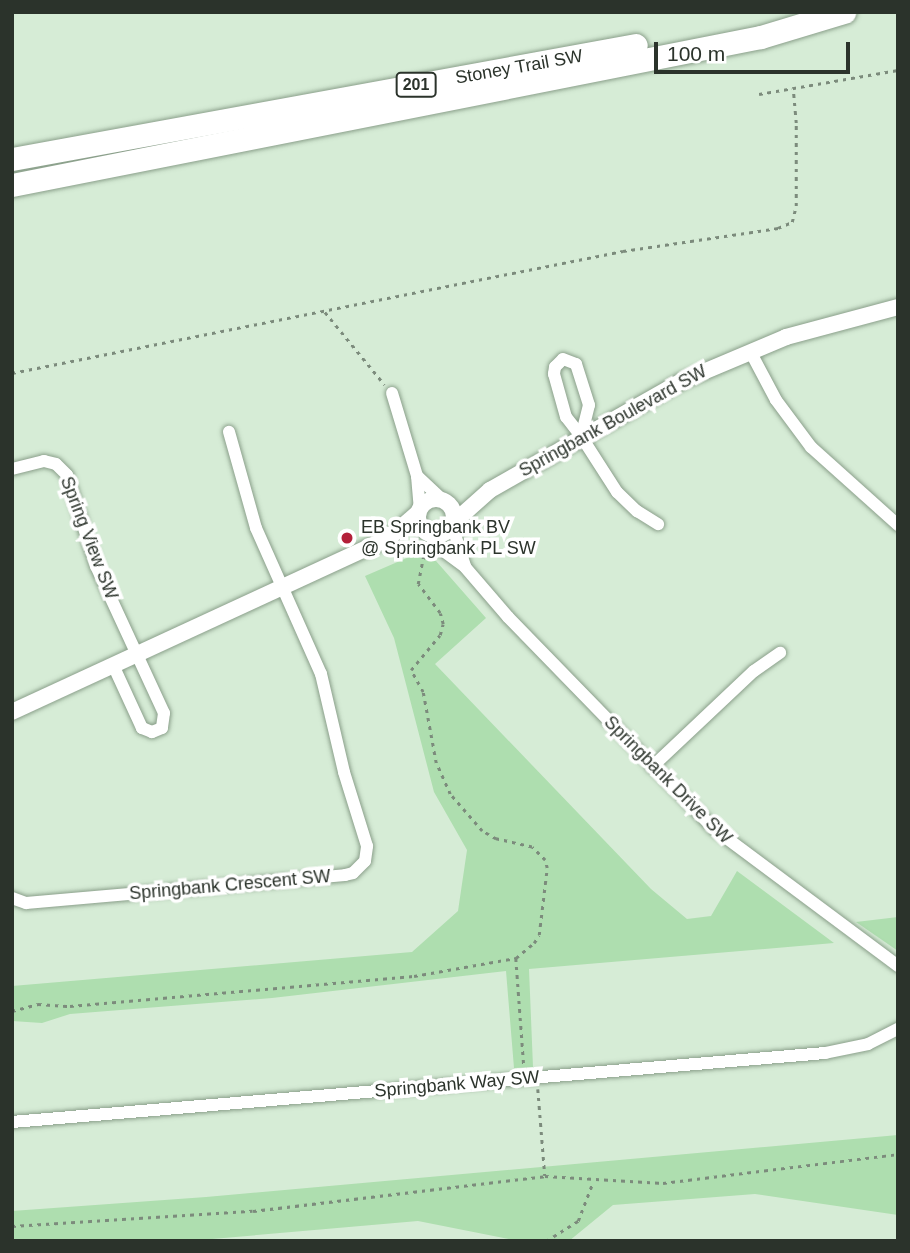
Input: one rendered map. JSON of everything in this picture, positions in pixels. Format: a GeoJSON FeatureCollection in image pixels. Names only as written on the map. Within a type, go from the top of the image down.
{"type":"FeatureCollection","features":[{"type":"Feature","properties":{"kind":"highway","name":"Stoney Trail SW"},"geometry":{"type":"LineString","coordinates":[[12,159],[819,12]]}},
{"type":"Feature","properties":{"kind":"highway"},"geometry":{"type":"LineString","coordinates":[[12,185],[761,37],[844,12]]}},
{"type":"Feature","properties":{"kind":"street","name":"Springbank Boulevard SW"},"geometry":{"type":"LineString","coordinates":[[453,524],[491,490],[682,381],[750,351],[819,326],[898,307]]}},
{"type":"Feature","properties":{"kind":"street"},"geometry":{"type":"LineString","coordinates":[[750,351],[776,400],[811,447],[898,525]]}},
{"type":"Feature","properties":{"kind":"street"},"geometry":{"type":"LineString","coordinates":[[582,436],[589,405],[576,364],[563,359],[555,367],[554,374],[566,417],[582,436],[600,469],[623,498],[658,524]]}},
{"type":"Feature","properties":{"kind":"street"},"geometry":{"type":"LineString","coordinates":[[392,393],[418,476],[419,522],[427,533]]}},
{"type":"Feature","properties":{"kind":"street","name":"Springbank Crescent SW"},"geometry":{"type":"LineString","coordinates":[[12,898],[26,903],[345,875],[360,867],[368,846],[344,772],[328,698],[314,655],[282,587],[246,499],[229,432]]}},
{"type":"Feature","properties":{"kind":"street","name":"Spring View SW"},"geometry":{"type":"LineString","coordinates":[[12,469],[44,461],[56,464],[67,475],[96,566],[164,713],[164,723],[157,731],[147,731],[139,724],[113,665]]}},
{"type":"Feature","properties":{"kind":"street"},"geometry":{"type":"LineString","coordinates":[[390,537],[441,534],[453,524],[454,513],[418,476]]}},
{"type":"Feature","properties":{"kind":"street","name":"Springbank Boulevard SW"},"geometry":{"type":"LineString","coordinates":[[444,500],[491,490]]}},
{"type":"Feature","properties":{"kind":"street"},"geometry":{"type":"LineString","coordinates":[[12,712],[390,537],[432,499],[444,500]]}},
{"type":"Feature","properties":{"kind":"street","name":"Springbank Drive SW"},"geometry":{"type":"LineString","coordinates":[[453,524],[465,566]]}},
{"type":"Feature","properties":{"kind":"street","name":"Springbank Drive SW"},"geometry":{"type":"LineString","coordinates":[[427,533],[442,550],[465,566],[508,617],[652,767],[730,843],[898,966]]}},
{"type":"Feature","properties":{"kind":"street"},"geometry":{"type":"LineString","coordinates":[[652,767],[754,671],[780,653]]}},
{"type":"Feature","properties":{"kind":"street","name":"Springbank Way SW"},"geometry":{"type":"LineString","coordinates":[[12,1122],[825,1053],[868,1044],[898,1029]]}},
{"type":"Feature","properties":{"kind":"path"},"geometry":{"type":"LineString","coordinates":[[759,94],[898,70]]}},
{"type":"Feature","properties":{"kind":"path"},"geometry":{"type":"LineString","coordinates":[[12,373],[622,251],[778,228],[792,222],[796,206],[793,88]]}},
{"type":"Feature","properties":{"kind":"path"},"geometry":{"type":"LineString","coordinates":[[325,312],[392,393]]}},
{"type":"Feature","properties":{"kind":"path"},"geometry":{"type":"LineString","coordinates":[[12,1011],[37,1004],[70,1006],[414,976],[516,958],[534,943],[539,935],[548,868],[541,853],[532,847],[496,839],[482,831],[450,794],[436,763],[423,692],[411,670],[440,635],[443,624],[440,612],[418,584],[424,553]]}},
{"type":"Feature","properties":{"kind":"path"},"geometry":{"type":"LineString","coordinates":[[516,958],[524,1069]]}},
{"type":"Feature","properties":{"kind":"path"},"geometry":{"type":"LineString","coordinates":[[538,1087],[545,1176]]}},
{"type":"Feature","properties":{"kind":"path"},"geometry":{"type":"LineString","coordinates":[[12,1226],[253,1211],[545,1176],[593,1181],[663,1183],[898,1154]]}},
{"type":"Feature","properties":{"kind":"path"},"geometry":{"type":"LineString","coordinates":[[545,1241],[569,1229],[578,1221],[593,1181]]}},
{"type":"Feature","properties":{"kind":"green space"},"geometry":{"type":"Polygon","coordinates":[[[416,554],[436,561],[486,618],[435,664],[651,889],[687,919],[711,916],[737,871],[834,943],[529,969],[533,1067],[514,1068],[506,971],[272,998],[70,1014],[42,1023],[12,1021],[12,986],[412,952],[458,911],[467,850],[434,792],[394,638],[365,576],[416,554]]]}},
{"type":"Feature","properties":{"kind":"green space"},"geometry":{"type":"Polygon","coordinates":[[[898,917],[898,951],[856,922],[898,917]]]}},
{"type":"Feature","properties":{"kind":"green space"},"geometry":{"type":"Polygon","coordinates":[[[898,1135],[898,1215],[755,1194],[613,1205],[569,1241],[519,1241],[418,1221],[189,1241],[12,1241],[12,1211],[206,1197],[898,1135]]]}},
{"type":"Feature","properties":{"kind":"place","name":"EB Springbank BV @ Springbank PL SW"},"geometry":{"type":"Point","coordinates":[347,538]}}]}
